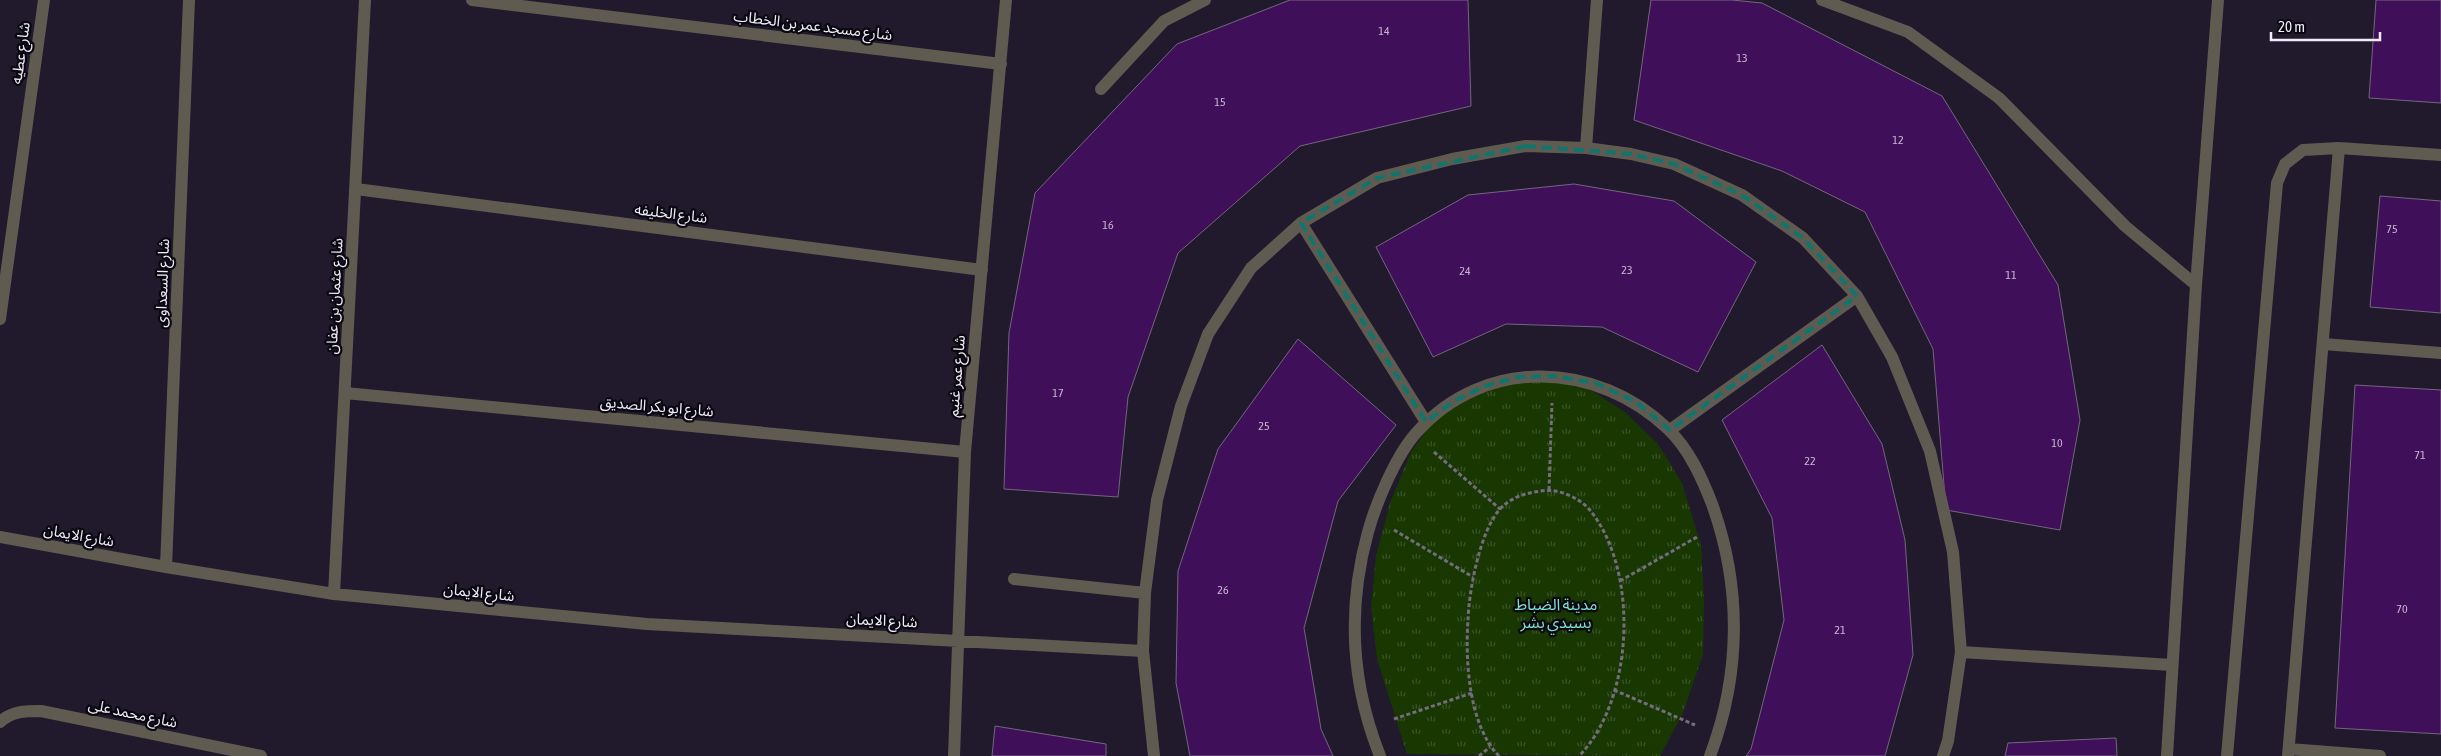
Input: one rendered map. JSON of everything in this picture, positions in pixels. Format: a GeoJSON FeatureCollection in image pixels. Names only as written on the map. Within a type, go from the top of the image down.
{"type":"FeatureCollection","features":[{"type":"Feature","properties":{"kind":"street","name":"شارع عطيه"},"geometry":{"type":"LineString","coordinates":[[0,319],[44,0]]}},
{"type":"Feature","properties":{"kind":"street","name":"شارع السعداوى"},"geometry":{"type":"LineString","coordinates":[[166,567],[189,0]]}},
{"type":"Feature","properties":{"kind":"street","name":"شارع عثمان بن عفان"},"geometry":{"type":"LineString","coordinates":[[334,594],[365,0]]}},
{"type":"Feature","properties":{"kind":"street","name":"شارع مسجد عمر بن الخطاب"},"geometry":{"type":"LineString","coordinates":[[472,0],[1001,64]]}},
{"type":"Feature","properties":{"kind":"street","name":"شارع عمر غنيم"},"geometry":{"type":"LineString","coordinates":[[954,756],[965,452],[1006,0]]}},
{"type":"Feature","properties":{"kind":"street"},"geometry":{"type":"LineString","coordinates":[[1101,88],[1164,21],[1205,0]]}},
{"type":"Feature","properties":{"kind":"street"},"geometry":{"type":"LineString","coordinates":[[1586,148],[1597,0]]}},
{"type":"Feature","properties":{"kind":"street"},"geometry":{"type":"LineString","coordinates":[[1822,0],[1908,32],[1999,98],[2125,226],[2196,285]]}},
{"type":"Feature","properties":{"kind":"street"},"geometry":{"type":"LineString","coordinates":[[2167,756],[2196,285],[2218,0]]}},
{"type":"Feature","properties":{"kind":"street"},"geometry":{"type":"LineString","coordinates":[[1154,756],[1143,651],[1145,593],[1157,500],[1181,406],[1208,334],[1251,268],[1301,223],[1377,178],[1452,159],[1526,146],[1586,148],[1631,154],[1674,164],[1742,195],[1803,238],[1857,296],[1892,357],[1930,451],[1953,552],[1961,652],[1948,740],[1943,756]]}},
{"type":"Feature","properties":{"kind":"street"},"geometry":{"type":"LineString","coordinates":[[2339,148],[2289,752],[2380,756]]}},
{"type":"Feature","properties":{"kind":"street"},"geometry":{"type":"LineString","coordinates":[[2226,756],[2277,183],[2285,164],[2303,150],[2339,148],[2441,154]]}},
{"type":"Feature","properties":{"kind":"street","name":"شارع الخليفه"},"geometry":{"type":"LineString","coordinates":[[356,189],[982,270]]}},
{"type":"Feature","properties":{"kind":"street"},"geometry":{"type":"LineString","coordinates":[[1301,223],[1426,422]]}},
{"type":"Feature","properties":{"kind":"street"},"geometry":{"type":"LineString","coordinates":[[1670,430],[1857,296]]}},
{"type":"Feature","properties":{"kind":"street"},"geometry":{"type":"LineString","coordinates":[[2323,344],[2441,353]]}},
{"type":"Feature","properties":{"kind":"street"},"geometry":{"type":"LineString","coordinates":[[1380,756],[1369,728],[1359,686],[1354,600],[1361,558],[1372,517],[1384,489],[1414,435],[1426,422],[1454,401],[1485,386],[1518,378],[1553,376],[1596,383],[1636,402],[1670,430],[1692,459],[1719,524],[1731,577],[1735,615],[1732,675],[1718,735],[1710,756]]}},
{"type":"Feature","properties":{"kind":"street","name":"شارع ابو بكر الصديق"},"geometry":{"type":"LineString","coordinates":[[345,393],[965,452]]}},
{"type":"Feature","properties":{"kind":"street","name":"شارع الايمان"},"geometry":{"type":"LineString","coordinates":[[0,537],[166,567],[334,594],[646,624],[1143,651]]}},
{"type":"Feature","properties":{"kind":"street"},"geometry":{"type":"LineString","coordinates":[[1014,579],[1145,593]]}},
{"type":"Feature","properties":{"kind":"street"},"geometry":{"type":"LineString","coordinates":[[1961,652],[2172,665]]}},
{"type":"Feature","properties":{"kind":"street","name":"شارع محمد على"},"geometry":{"type":"LineString","coordinates":[[0,722],[6,716],[21,711],[41,711],[261,756]]}},
{"type":"Feature","properties":{"kind":"path"},"geometry":{"type":"LineString","coordinates":[[1549,490],[1553,376]]}},
{"type":"Feature","properties":{"kind":"path"},"geometry":{"type":"LineString","coordinates":[[1414,435],[1500,509]]}},
{"type":"Feature","properties":{"kind":"path"},"geometry":{"type":"LineString","coordinates":[[1499,756],[1490,747],[1482,731],[1472,693],[1466,635],[1473,578],[1487,534],[1500,509],[1522,494],[1549,490],[1570,495],[1588,508],[1600,526],[1612,553],[1620,581],[1624,609],[1621,664],[1614,690],[1600,730],[1580,756]]}},
{"type":"Feature","properties":{"kind":"path"},"geometry":{"type":"LineString","coordinates":[[1372,517],[1473,578]]}},
{"type":"Feature","properties":{"kind":"path"},"geometry":{"type":"LineString","coordinates":[[1620,581],[1719,524]]}},
{"type":"Feature","properties":{"kind":"path"},"geometry":{"type":"LineString","coordinates":[[1614,690],[1718,735]]}},
{"type":"Feature","properties":{"kind":"path"},"geometry":{"type":"LineString","coordinates":[[1369,728],[1472,693]]}},
{"type":"Feature","properties":{"kind":"path"},"geometry":{"type":"LineString","coordinates":[[1479,756],[1490,747]]}},
{"type":"Feature","properties":{"kind":"highlighted area"},"geometry":{"type":"Polygon","coordinates":[[[1526,146],[1631,154],[1674,164],[1742,195],[1803,238],[1857,296],[1670,430],[1636,402],[1596,383],[1553,376],[1518,377],[1485,386],[1454,401],[1426,422],[1301,223],[1377,178],[1526,146]]]}},
{"type":"Feature","properties":{"kind":"green space"},"geometry":{"type":"Polygon","coordinates":[[[1534,376],[1587,388],[1625,412],[1658,444],[1682,483],[1701,545],[1704,600],[1703,654],[1683,713],[1660,756],[1407,754],[1377,659],[1371,606],[1376,556],[1390,503],[1411,452],[1438,415],[1481,389],[1534,376]]]}},
{"type":"Feature","properties":{"kind":"building"},"geometry":{"type":"Polygon","coordinates":[[[1290,0],[1468,0],[1471,106],[1300,146],[1178,253],[1128,397],[1118,497],[1004,489],[1009,333],[1035,193],[1177,44],[1290,0]]]}},
{"type":"Feature","properties":{"kind":"building"},"geometry":{"type":"Polygon","coordinates":[[[1651,0],[1732,0],[1762,3],[1942,96],[2058,285],[2080,420],[2060,530],[1946,510],[1933,349],[1865,212],[1782,171],[1634,120],[1651,0]]]}},
{"type":"Feature","properties":{"kind":"building"},"geometry":{"type":"Polygon","coordinates":[[[2376,0],[2441,0],[2441,103],[2369,98],[2376,0]]]}},
{"type":"Feature","properties":{"kind":"building"},"geometry":{"type":"Polygon","coordinates":[[[1574,184],[1674,201],[1756,262],[1698,372],[1602,327],[1506,324],[1433,357],[1376,247],[1468,195],[1574,184]]]}},
{"type":"Feature","properties":{"kind":"building"},"geometry":{"type":"Polygon","coordinates":[[[2380,196],[2441,201],[2441,313],[2370,307],[2380,196]]]}},
{"type":"Feature","properties":{"kind":"building"},"geometry":{"type":"Polygon","coordinates":[[[1298,339],[1396,425],[1338,501],[1304,628],[1321,729],[1333,756],[1190,756],[1176,683],[1178,571],[1218,449],[1298,339]]]}},
{"type":"Feature","properties":{"kind":"building"},"geometry":{"type":"Polygon","coordinates":[[[1822,345],[1882,444],[1905,540],[1913,655],[1885,756],[1746,756],[1751,749],[1784,620],[1772,518],[1722,420],[1822,345]]]}},
{"type":"Feature","properties":{"kind":"building"},"geometry":{"type":"Polygon","coordinates":[[[2355,385],[2441,390],[2441,734],[2335,728],[2355,385]]]}},
{"type":"Feature","properties":{"kind":"building"},"geometry":{"type":"Polygon","coordinates":[[[995,726],[1106,744],[1106,756],[992,756],[995,726]]]}},
{"type":"Feature","properties":{"kind":"building"},"geometry":{"type":"Polygon","coordinates":[[[2116,738],[2117,756],[2005,756],[2008,743],[2116,738]]]}},
{"type":"Feature","properties":{"kind":"district","name":"مدينة الضباط بسيدي بشر"},"geometry":{"type":"Point","coordinates":[1556,613]}}]}
